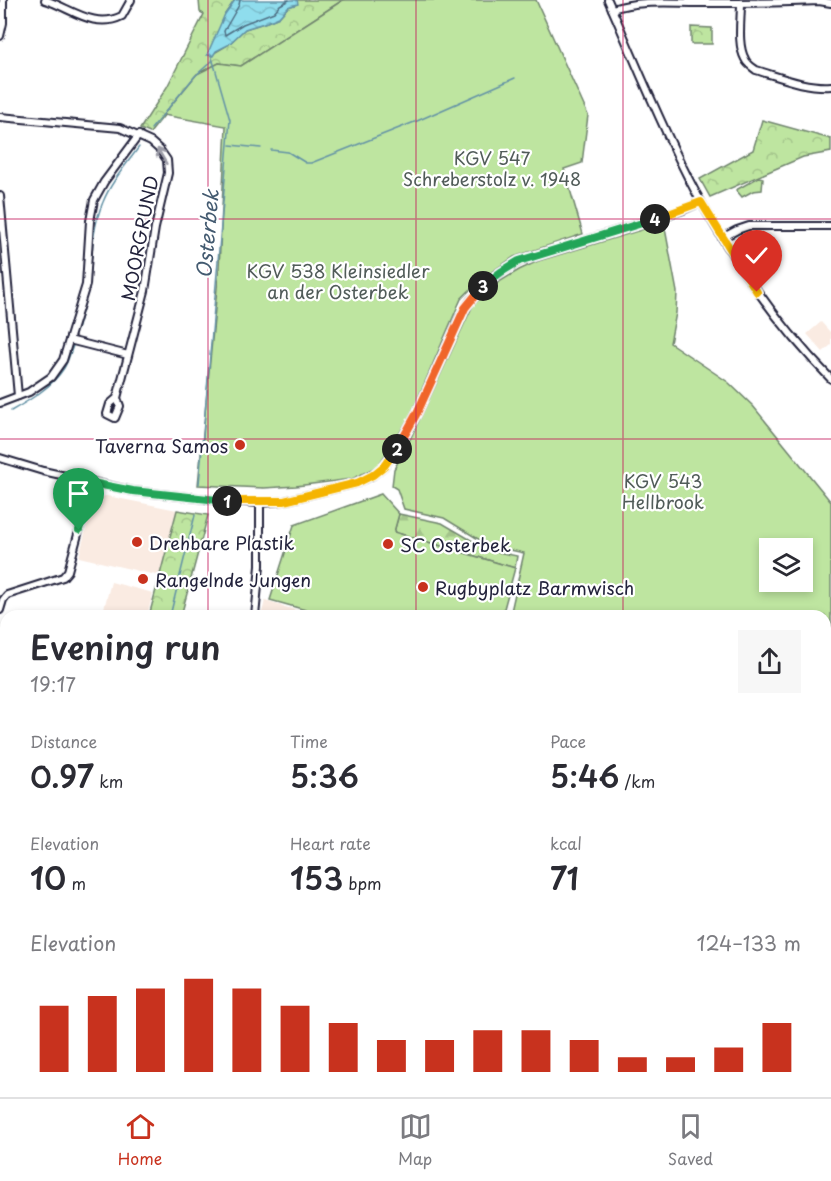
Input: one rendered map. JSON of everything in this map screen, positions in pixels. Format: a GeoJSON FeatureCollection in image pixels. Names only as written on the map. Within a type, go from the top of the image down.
{"type":"FeatureCollection","features":[{"type":"Feature","properties":{"kind":"street"},"geometry":{"type":"LineString","coordinates":[[0,36],[3,23],[3,0]]}},
{"type":"Feature","properties":{"kind":"street"},"geometry":{"type":"LineString","coordinates":[[45,0],[95,21],[105,22],[122,16],[131,0]]}},
{"type":"Feature","properties":{"kind":"street"},"geometry":{"type":"LineString","coordinates":[[608,0],[679,158],[722,238],[771,312],[831,379]]}},
{"type":"Feature","properties":{"kind":"street"},"geometry":{"type":"LineString","coordinates":[[612,9],[627,3],[819,1],[831,3]]}},
{"type":"Feature","properties":{"kind":"street"},"geometry":{"type":"LineString","coordinates":[[741,3],[742,45],[744,58],[749,65],[756,70],[806,84],[819,87],[831,86]]}},
{"type":"Feature","properties":{"kind":"street","name":"MOORGRUND"},"geometry":{"type":"LineString","coordinates":[[0,117],[120,128],[139,135],[160,150],[167,160],[168,173],[154,228],[146,291],[117,398]]}},
{"type":"Feature","properties":{"kind":"street"},"geometry":{"type":"LineString","coordinates":[[0,403],[29,392],[51,377],[63,360],[86,285],[90,220],[94,200],[104,182],[139,135]]}},
{"type":"Feature","properties":{"kind":"street"},"geometry":{"type":"LineString","coordinates":[[0,196],[18,396]]}},
{"type":"Feature","properties":{"kind":"street"},"geometry":{"type":"LineString","coordinates":[[0,458],[92,483],[177,497],[260,502],[284,501],[357,483],[384,466],[397,449],[417,413],[465,308],[483,286],[519,261],[683,210],[701,202]]}},
{"type":"Feature","properties":{"kind":"street"},"geometry":{"type":"LineString","coordinates":[[722,238],[749,226],[831,226]]}},
{"type":"Feature","properties":{"kind":"street"},"geometry":{"type":"LineString","coordinates":[[69,340],[128,355]]}},
{"type":"Feature","properties":{"kind":"street"},"geometry":{"type":"LineString","coordinates":[[0,610],[7,595],[63,577],[68,571],[92,483]]}},
{"type":"Feature","properties":{"kind":"street"},"geometry":{"type":"LineString","coordinates":[[256,610],[261,566],[260,502]]}},
{"type":"Feature","properties":{"kind":"shaded area"},"geometry":{"type":"Polygon","coordinates":[[[821,322],[831,333],[831,345],[823,352],[807,334],[821,322]]]}},
{"type":"Feature","properties":{"kind":"shaded area"},"geometry":{"type":"Polygon","coordinates":[[[107,496],[177,510],[160,576],[79,557],[93,500],[107,496]]]}},
{"type":"Feature","properties":{"kind":"shaded area"},"geometry":{"type":"Polygon","coordinates":[[[111,582],[153,593],[149,610],[104,610],[111,582]]]}},
{"type":"Feature","properties":{"kind":"shaded area"},"geometry":{"type":"Polygon","coordinates":[[[265,601],[296,610],[263,610],[265,601]]]}},
{"type":"Feature","properties":{"kind":"green space"},"geometry":{"type":"Polygon","coordinates":[[[199,0],[235,0],[225,14],[216,52],[228,45],[245,29],[279,17],[288,7],[297,4],[297,0],[343,0],[241,66],[219,63],[197,74],[150,133],[140,129],[167,87],[204,14],[200,12],[199,0]]]}},
{"type":"Feature","properties":{"kind":"green space","name":"KGV 538 Kleinsiedler an der Osterbek"},"geometry":{"type":"Polygon","coordinates":[[[343,0],[536,0],[588,115],[582,163],[564,169],[583,234],[514,257],[481,279],[461,299],[410,417],[378,466],[352,479],[296,486],[264,488],[198,485],[219,268],[226,126],[163,115],[197,74],[219,63],[241,66],[343,0]]]}},
{"type":"Feature","properties":{"kind":"green space"},"geometry":{"type":"Polygon","coordinates":[[[691,27],[712,28],[712,44],[691,44],[691,27]]]}},
{"type":"Feature","properties":{"kind":"green space"},"geometry":{"type":"Polygon","coordinates":[[[762,120],[831,139],[831,152],[803,157],[710,197],[700,179],[753,150],[762,120]]]}},
{"type":"Feature","properties":{"kind":"green space"},"geometry":{"type":"Polygon","coordinates":[[[759,177],[763,178],[762,190],[753,191],[742,197],[736,190],[759,177]]]}},
{"type":"Feature","properties":{"kind":"green space","name":"KGV 543 Hellbrook"},"geometry":{"type":"Polygon","coordinates":[[[664,223],[677,292],[676,313],[670,343],[728,382],[753,406],[831,502],[831,610],[511,610],[524,553],[488,545],[444,518],[404,509],[397,489],[392,486],[394,469],[473,305],[494,285],[538,261],[664,223]]]}},
{"type":"Feature","properties":{"kind":"green space"},"geometry":{"type":"Polygon","coordinates":[[[381,494],[399,514],[394,532],[515,568],[504,610],[306,610],[270,600],[294,525],[381,494]]]}},
{"type":"Feature","properties":{"kind":"green space"},"geometry":{"type":"Polygon","coordinates":[[[177,510],[208,515],[183,610],[151,610],[177,510]]]}},
{"type":"Feature","properties":{"kind":"green space"},"geometry":{"type":"Polygon","coordinates":[[[399,514],[442,523],[488,550],[517,556],[515,568],[394,532],[399,514]]]}},
{"type":"Feature","properties":{"kind":"water"},"geometry":{"type":"Polygon","coordinates":[[[235,0],[297,0],[298,4],[288,7],[279,17],[245,29],[228,45],[216,51],[213,56],[207,55],[225,14],[235,0]]]}},
{"type":"Feature","properties":{"kind":"waterway","name":"Osterbek"},"geometry":{"type":"LineString","coordinates":[[199,484],[230,120],[211,54]]}},
{"type":"Feature","properties":{"kind":"waterway"},"geometry":{"type":"LineString","coordinates":[[151,129],[195,76],[212,61]]}},
{"type":"Feature","properties":{"kind":"waterway"},"geometry":{"type":"LineString","coordinates":[[271,150],[288,152],[306,163],[311,163],[417,121],[515,78]]}},
{"type":"Feature","properties":{"kind":"waterway"},"geometry":{"type":"LineString","coordinates":[[230,145],[261,148]]}},
{"type":"Feature","properties":{"kind":"waterway"},"geometry":{"type":"LineString","coordinates":[[90,276],[97,220],[106,195],[139,147]]}},
{"type":"Feature","properties":{"kind":"waterway"},"geometry":{"type":"LineString","coordinates":[[77,330],[88,290]]}},
{"type":"Feature","properties":{"kind":"waterway"},"geometry":{"type":"LineString","coordinates":[[11,411],[33,398],[59,375],[73,346]]}},
{"type":"Feature","properties":{"kind":"waterway","name":"Osterbek"},"geometry":{"type":"LineString","coordinates":[[171,610],[195,515]]}},
{"type":"Feature","properties":{"kind":"place","name":"Taverna Samos"},"geometry":{"type":"Point","coordinates":[240,445]}},
{"type":"Feature","properties":{"kind":"place","name":"Drehbare Plastik"},"geometry":{"type":"Point","coordinates":[137,542]}},
{"type":"Feature","properties":{"kind":"place","name":"SC Osterbek"},"geometry":{"type":"Point","coordinates":[388,544]}},
{"type":"Feature","properties":{"kind":"place","name":"Rangelnde Jungen"},"geometry":{"type":"Point","coordinates":[143,579]}},
{"type":"Feature","properties":{"kind":"place","name":"Rugbyplatz Barmwisch"},"geometry":{"type":"Point","coordinates":[423,587]}},
{"type":"Feature","properties":{"kind":"route"},"geometry":{"type":"LineString","coordinates":[[79,530],[92,483],[177,497],[260,502],[298,498],[357,483],[373,475],[384,466],[397,449],[417,413],[465,308],[483,286],[519,261],[683,210],[701,202],[757,292]]}},
{"type":"Feature","properties":{"kind":"park label","name":"KGV 547 Schreberstolz v. 1948"},"geometry":{"type":"Point","coordinates":[492,167]}}]}
